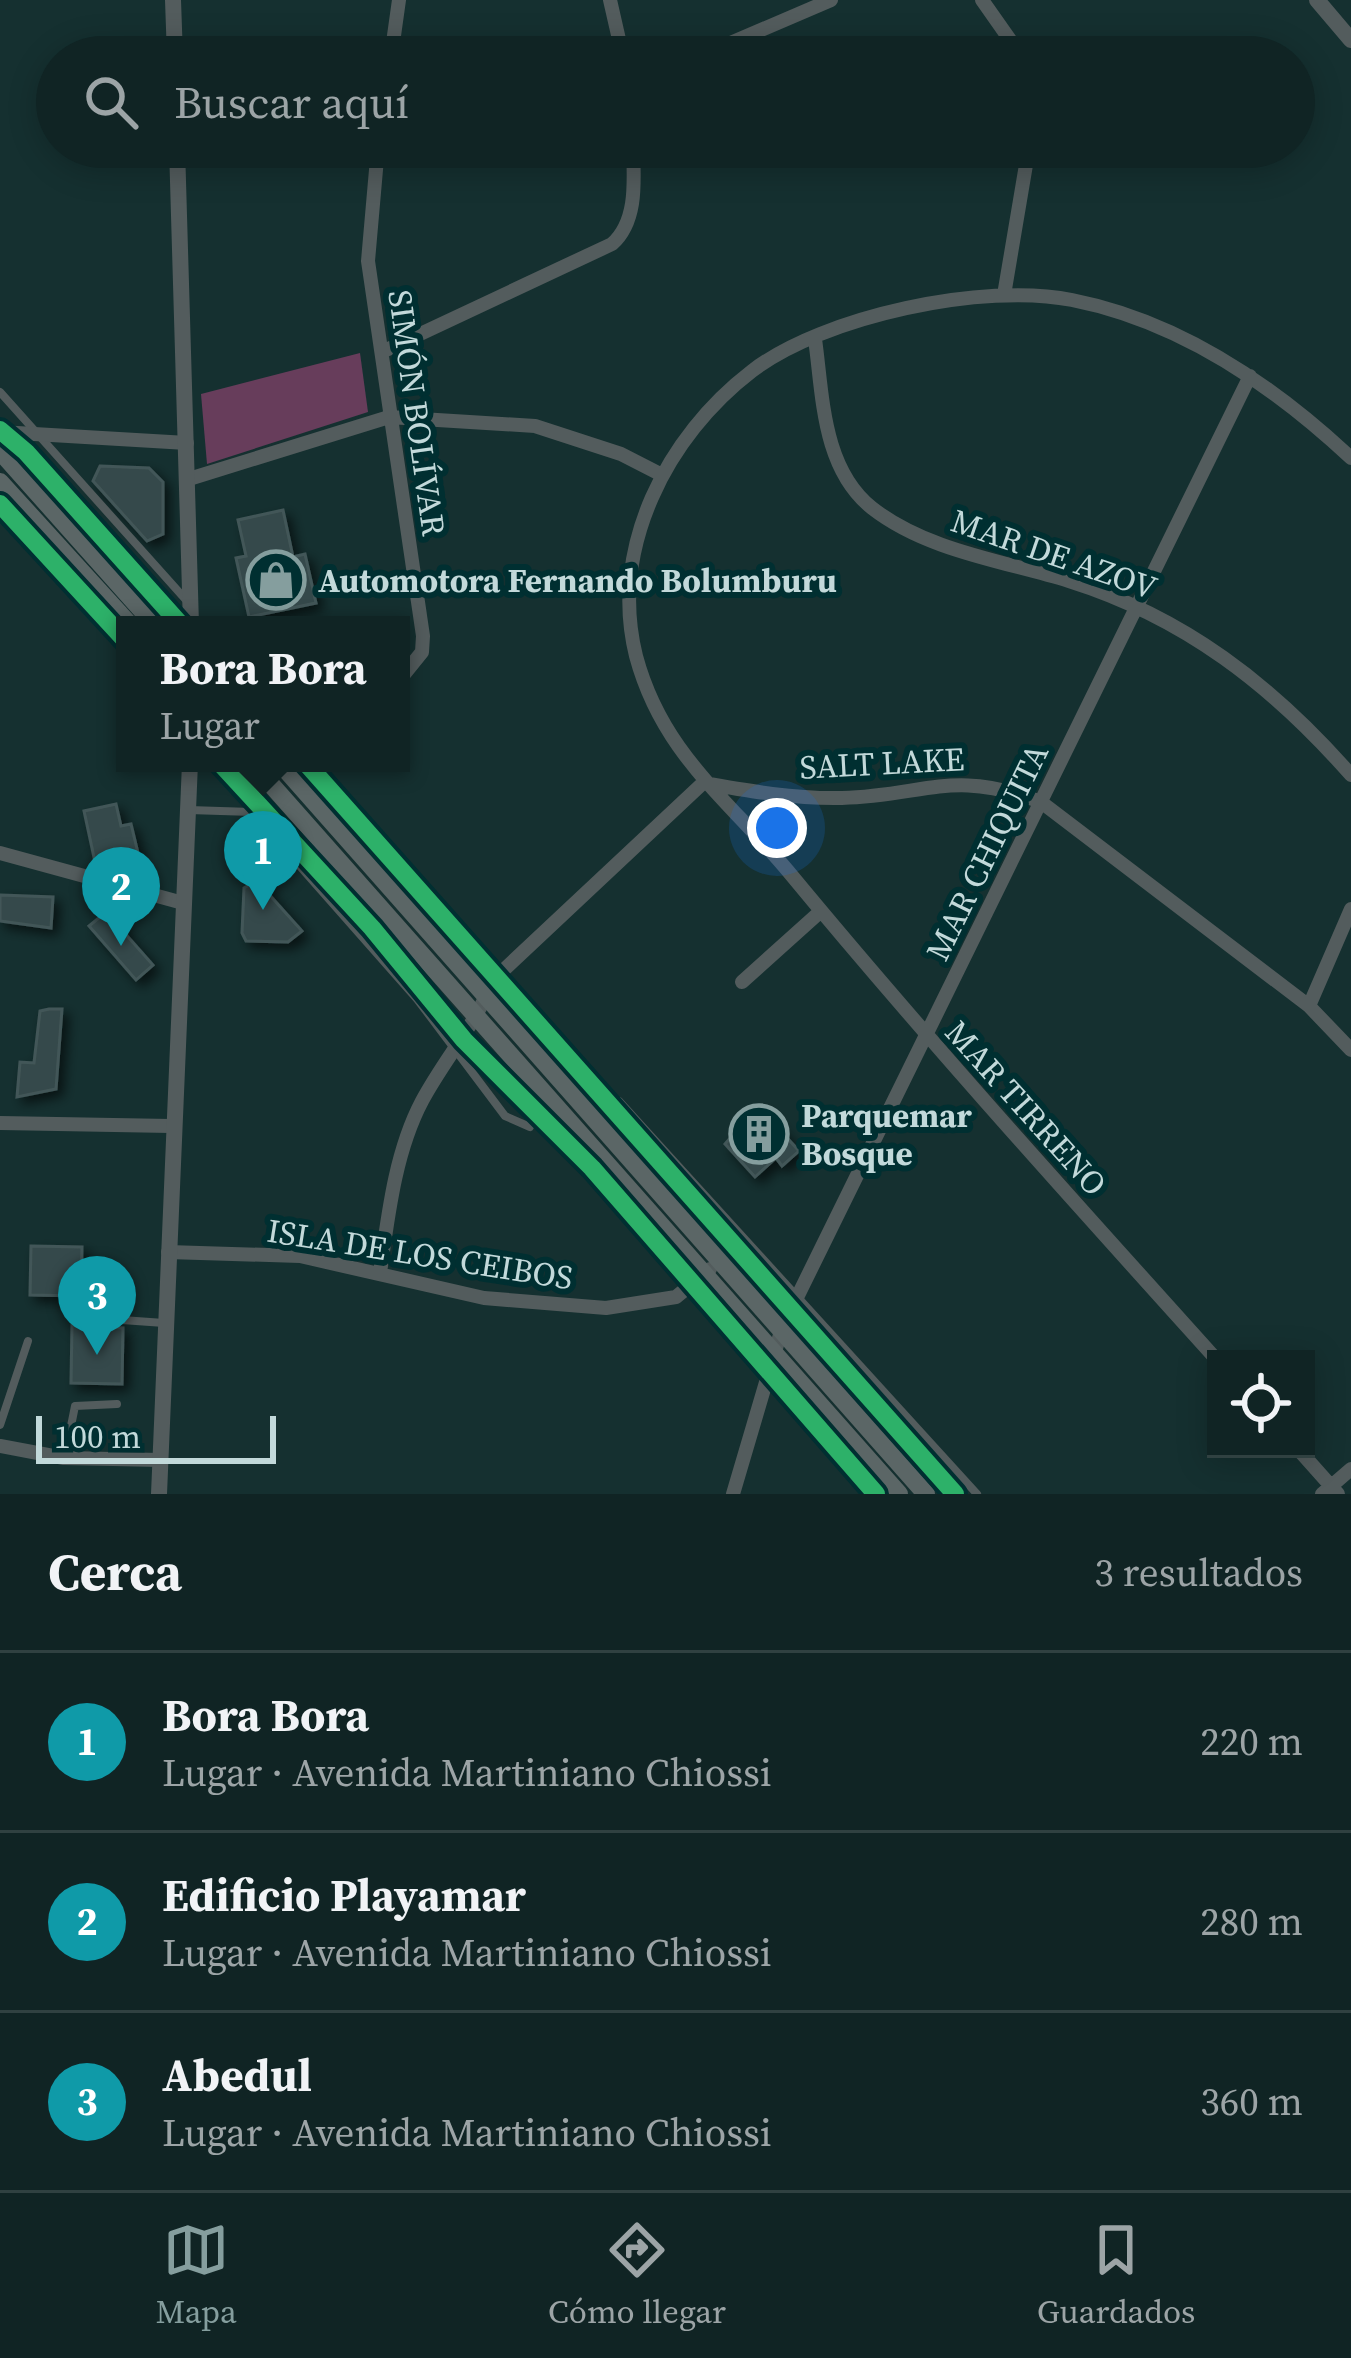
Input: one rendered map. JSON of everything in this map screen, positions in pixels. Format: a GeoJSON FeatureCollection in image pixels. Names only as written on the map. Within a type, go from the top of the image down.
{"type":"FeatureCollection","features":[{"type":"Feature","properties":{"kind":"main road"},"geometry":{"type":"LineString","coordinates":[[0,451],[147,616]]}},
{"type":"Feature","properties":{"kind":"main road"},"geometry":{"type":"LineString","coordinates":[[0,482],[122,616]]}},
{"type":"Feature","properties":{"kind":"main road"},"geometry":{"type":"LineString","coordinates":[[260,772],[899,1494]]}},
{"type":"Feature","properties":{"kind":"main road"},"geometry":{"type":"LineString","coordinates":[[288,772],[926,1494]]}},
{"type":"Feature","properties":{"kind":"street"},"geometry":{"type":"LineString","coordinates":[[173,0],[174,36]]}},
{"type":"Feature","properties":{"kind":"street"},"geometry":{"type":"LineString","coordinates":[[394,36],[400,0]]}},
{"type":"Feature","properties":{"kind":"street"},"geometry":{"type":"LineString","coordinates":[[610,0],[618,36]]}},
{"type":"Feature","properties":{"kind":"street"},"geometry":{"type":"LineString","coordinates":[[747,36],[831,0]]}},
{"type":"Feature","properties":{"kind":"street"},"geometry":{"type":"LineString","coordinates":[[982,0],[1007,36]]}},
{"type":"Feature","properties":{"kind":"street"},"geometry":{"type":"LineString","coordinates":[[1317,0],[1351,40]]}},
{"type":"Feature","properties":{"kind":"street"},"geometry":{"type":"LineString","coordinates":[[178,168],[191,616]]}},
{"type":"Feature","properties":{"kind":"street","name":"SIMÓN BOLÍVAR"},"geometry":{"type":"LineString","coordinates":[[376,168],[367,247],[423,636],[422,652],[410,667]]}},
{"type":"Feature","properties":{"kind":"street"},"geometry":{"type":"LineString","coordinates":[[384,351],[612,244],[625,232],[632,208],[633,168]]}},
{"type":"Feature","properties":{"kind":"street"},"geometry":{"type":"LineString","coordinates":[[1004,295],[1025,168]]}},
{"type":"Feature","properties":{"kind":"street","name":"MAR TIRRENO"},"geometry":{"type":"LineString","coordinates":[[1208,1350],[926,1037],[744,818],[704,782],[669,740],[635,650],[630,589],[636,531],[662,475],[701,421],[742,380],[815,339],[945,301],[1004,295],[1068,298],[1122,313],[1186,339],[1250,376],[1351,458]]}},
{"type":"Feature","properties":{"kind":"street","name":"MAR DE AZOV"},"geometry":{"type":"LineString","coordinates":[[815,339],[829,441],[842,472],[870,507],[955,549],[1075,583],[1202,640],[1261,681],[1351,775]]}},
{"type":"Feature","properties":{"kind":"street","name":"MAR CHIQUITA"},"geometry":{"type":"LineString","coordinates":[[733,1494],[782,1328],[1250,376]]}},
{"type":"Feature","properties":{"kind":"street"},"geometry":{"type":"LineString","coordinates":[[188,479],[389,417],[535,426],[621,454],[662,475]]}},
{"type":"Feature","properties":{"kind":"street"},"geometry":{"type":"LineString","coordinates":[[0,432],[188,443]]}},
{"type":"Feature","properties":{"kind":"street"},"geometry":{"type":"LineString","coordinates":[[159,1494],[189,772]]}},
{"type":"Feature","properties":{"kind":"street"},"geometry":{"type":"LineString","coordinates":[[295,780],[304,772]]}},
{"type":"Feature","properties":{"kind":"street"},"geometry":{"type":"LineString","coordinates":[[380,1273],[407,1135],[438,1074],[479,1016],[494,980],[704,782]]}},
{"type":"Feature","properties":{"kind":"street","name":"SALT LAKE"},"geometry":{"type":"LineString","coordinates":[[704,782],[770,794],[845,798],[950,784],[994,784],[1042,802],[1309,1006],[1351,1050]]}},
{"type":"Feature","properties":{"kind":"street"},"geometry":{"type":"LineString","coordinates":[[0,853],[183,903]]}},
{"type":"Feature","properties":{"kind":"street"},"geometry":{"type":"LineString","coordinates":[[1309,1006],[1351,909]]}},
{"type":"Feature","properties":{"kind":"street"},"geometry":{"type":"LineString","coordinates":[[742,982],[821,910]]}},
{"type":"Feature","properties":{"kind":"street"},"geometry":{"type":"LineString","coordinates":[[0,1123],[172,1126]]}},
{"type":"Feature","properties":{"kind":"street","name":"ISLA DE LOS CEIBOS"},"geometry":{"type":"LineString","coordinates":[[168,1252],[300,1256],[484,1298],[606,1308],[676,1297],[721,1259]]}},
{"type":"Feature","properties":{"kind":"street"},"geometry":{"type":"LineString","coordinates":[[0,1446],[64,1458],[160,1460]]}},
{"type":"Feature","properties":{"kind":"street"},"geometry":{"type":"LineString","coordinates":[[1305,1458],[1330,1491],[1351,1469]]}},
{"type":"Feature","properties":{"kind":"lane"},"geometry":{"type":"LineString","coordinates":[[0,392],[190,605]]}},
{"type":"Feature","properties":{"kind":"lane"},"geometry":{"type":"LineString","coordinates":[[187,810],[252,812],[457,1050],[506,1116],[530,1127]]}},
{"type":"Feature","properties":{"kind":"lane"},"geometry":{"type":"LineString","coordinates":[[589,1111],[607,1099],[620,1101],[977,1494]]}},
{"type":"Feature","properties":{"kind":"lane"},"geometry":{"type":"LineString","coordinates":[[115,1276],[115,1308],[122,1320],[165,1323]]}},
{"type":"Feature","properties":{"kind":"lane"},"geometry":{"type":"LineString","coordinates":[[0,1425],[28,1341]]}},
{"type":"Feature","properties":{"kind":"lane"},"geometry":{"type":"LineString","coordinates":[[64,1458],[74,1406],[117,1404]]}},
{"type":"Feature","properties":{"kind":"shaded area"},"geometry":{"type":"Polygon","coordinates":[[[360,353],[368,412],[207,464],[201,394],[360,353]]]}},
{"type":"Feature","properties":{"kind":"building"},"geometry":{"type":"Polygon","coordinates":[[[100,466],[149,468],[163,482],[163,534],[147,541],[93,481],[100,466]]]}},
{"type":"Feature","properties":{"kind":"building","name":"Automotora Fernando Bolumburu"},"geometry":{"type":"Polygon","coordinates":[[[283,510],[293,557],[305,554],[316,603],[249,616],[236,558],[246,556],[238,520],[283,510]]]}},
{"type":"Feature","properties":{"kind":"building"},"geometry":{"type":"Polygon","coordinates":[[[116,804],[121,826],[131,824],[138,853],[95,862],[84,811],[116,804]]]}},
{"type":"Feature","properties":{"kind":"building"},"geometry":{"type":"Polygon","coordinates":[[[257,881],[302,931],[288,942],[246,941],[242,933],[244,888],[257,881]]]}},
{"type":"Feature","properties":{"kind":"building"},"geometry":{"type":"Polygon","coordinates":[[[0,895],[53,897],[51,928],[0,921],[0,895]]]}},
{"type":"Feature","properties":{"kind":"building"},"geometry":{"type":"Polygon","coordinates":[[[106,912],[153,965],[136,980],[89,926],[106,912]]]}},
{"type":"Feature","properties":{"kind":"building"},"geometry":{"type":"Polygon","coordinates":[[[62,1009],[56,1089],[17,1097],[20,1062],[34,1063],[40,1011],[62,1009]]]}},
{"type":"Feature","properties":{"kind":"building","name":"Parquemar Bosque"},"geometry":{"type":"Polygon","coordinates":[[[758,1106],[799,1151],[782,1166],[776,1158],[755,1177],[725,1144],[758,1106]]]}},
{"type":"Feature","properties":{"kind":"building"},"geometry":{"type":"Polygon","coordinates":[[[31,1246],[82,1247],[81,1296],[30,1295],[31,1246]]]}},
{"type":"Feature","properties":{"kind":"building"},"geometry":{"type":"Polygon","coordinates":[[[72,1325],[123,1328],[122,1384],[71,1383],[72,1325]]]}},
{"type":"Feature","properties":{"kind":"cycle path"},"geometry":{"type":"LineString","coordinates":[[0,430],[26,452],[173,616]]}},
{"type":"Feature","properties":{"kind":"cycle path"},"geometry":{"type":"LineString","coordinates":[[0,504],[116,630]]}},
{"type":"Feature","properties":{"kind":"cycle path"},"geometry":{"type":"LineString","coordinates":[[228,772],[372,928],[464,1040],[592,1168],[876,1494]]}},
{"type":"Feature","properties":{"kind":"cycle path"},"geometry":{"type":"LineString","coordinates":[[314,772],[955,1494]]}},
{"type":"Feature","properties":{"kind":"place","name":"Automotora Fernando Bolumburu"},"geometry":{"type":"Point","coordinates":[276,580]}},
{"type":"Feature","properties":{"kind":"place","name":"Bora Bora"},"geometry":{"type":"Point","coordinates":[263,910]}},
{"type":"Feature","properties":{"kind":"place","name":"Edificio Playamar"},"geometry":{"type":"Point","coordinates":[121,946]}},
{"type":"Feature","properties":{"kind":"place","name":"Parquemar Bosque"},"geometry":{"type":"Point","coordinates":[759,1134]}},
{"type":"Feature","properties":{"kind":"place","name":"Abedul"},"geometry":{"type":"Point","coordinates":[97,1355]}}]}
